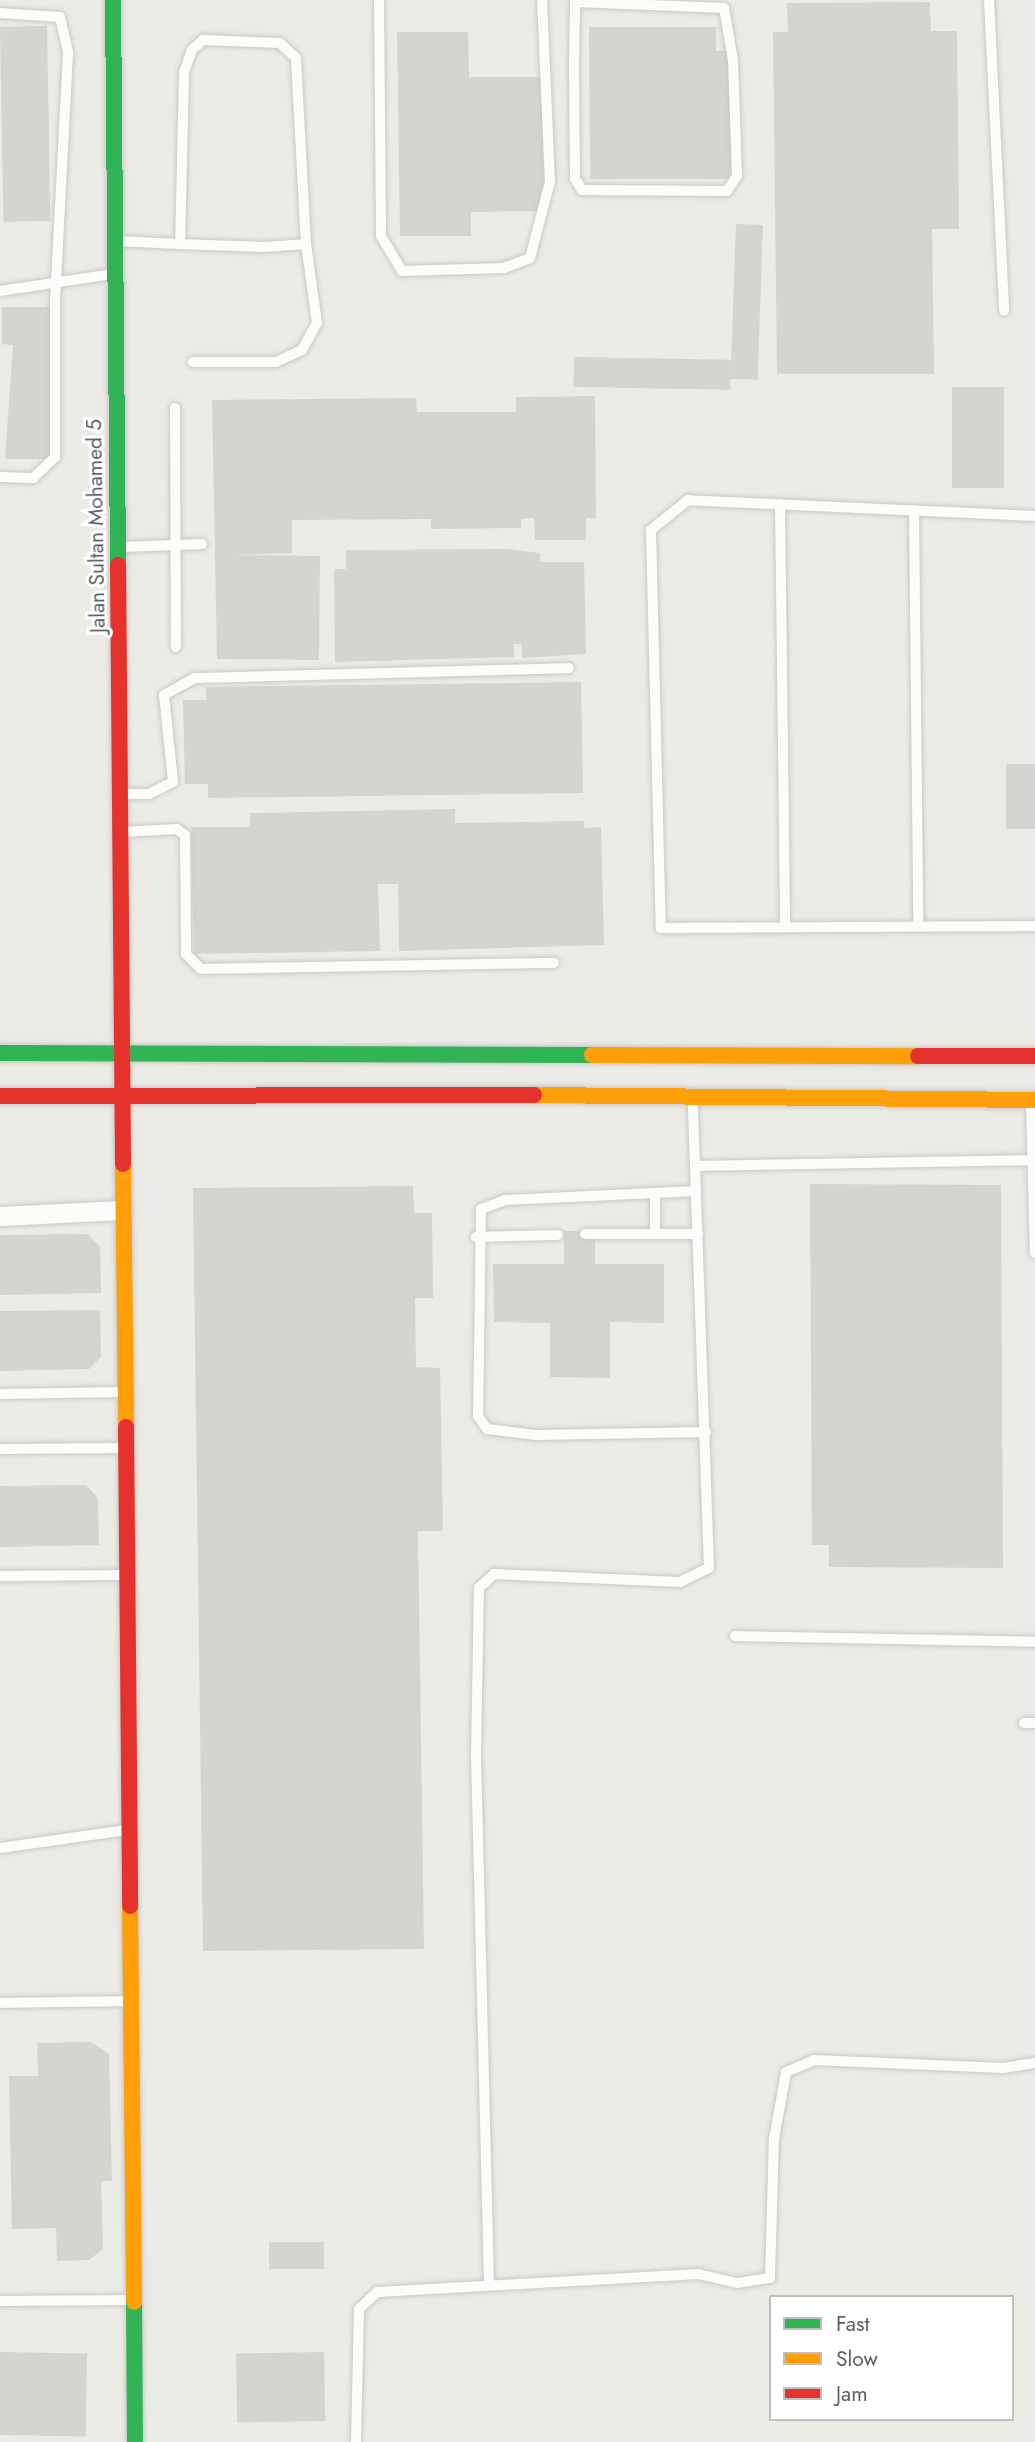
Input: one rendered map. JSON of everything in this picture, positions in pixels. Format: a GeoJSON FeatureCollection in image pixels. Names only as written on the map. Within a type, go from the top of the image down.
{"type":"FeatureCollection","features":[{"type":"Feature","properties":{"kind":"street","name":"Jalan Sultan Mohamed 5"},"geometry":{"type":"LineString","coordinates":[[113,0],[112,241],[124,1051],[122,1210],[127,1392],[126,1574],[134,1829],[135,2442]]}},
{"type":"Feature","properties":{"kind":"street"},"geometry":{"type":"LineString","coordinates":[[0,1053],[124,1051],[1035,1056]]}},
{"type":"Feature","properties":{"kind":"street"},"geometry":{"type":"LineString","coordinates":[[0,1096],[124,1091],[1033,1100]]}},
{"type":"Feature","properties":{"kind":"street"},"geometry":{"type":"LineString","coordinates":[[0,1216],[122,1210]]}},
{"type":"Feature","properties":{"kind":"lane"},"geometry":{"type":"LineString","coordinates":[[379,0],[381,236],[402,271],[504,268],[530,258],[550,182],[542,0]]}},
{"type":"Feature","properties":{"kind":"lane"},"geometry":{"type":"LineString","coordinates":[[989,0],[1004,311]]}},
{"type":"Feature","properties":{"kind":"lane"},"geometry":{"type":"LineString","coordinates":[[575,1],[724,8],[733,60],[737,176],[727,191],[582,190],[575,179],[575,1]]}},
{"type":"Feature","properties":{"kind":"lane"},"geometry":{"type":"LineString","coordinates":[[0,13],[60,17],[65,41],[57,282],[55,457],[33,478],[0,477]]}},
{"type":"Feature","properties":{"kind":"lane"},"geometry":{"type":"LineString","coordinates":[[180,244],[184,72],[203,40],[280,43],[296,58],[306,244],[317,323],[302,350],[276,362],[193,362]]}},
{"type":"Feature","properties":{"kind":"lane"},"geometry":{"type":"LineString","coordinates":[[112,241],[306,244]]}},
{"type":"Feature","properties":{"kind":"lane"},"geometry":{"type":"LineString","coordinates":[[0,291],[113,274]]}},
{"type":"Feature","properties":{"kind":"lane"},"geometry":{"type":"LineString","coordinates":[[176,408],[176,647]]}},
{"type":"Feature","properties":{"kind":"lane"},"geometry":{"type":"LineString","coordinates":[[1035,516],[688,500],[651,530],[661,928],[1035,926]]}},
{"type":"Feature","properties":{"kind":"lane"},"geometry":{"type":"LineString","coordinates":[[779,504],[785,927]]}},
{"type":"Feature","properties":{"kind":"lane"},"geometry":{"type":"LineString","coordinates":[[914,510],[918,926]]}},
{"type":"Feature","properties":{"kind":"lane"},"geometry":{"type":"LineString","coordinates":[[117,547],[202,544]]}},
{"type":"Feature","properties":{"kind":"lane"},"geometry":{"type":"LineString","coordinates":[[120,794],[149,794],[173,782],[164,695],[195,678],[569,668]]}},
{"type":"Feature","properties":{"kind":"lane"},"geometry":{"type":"LineString","coordinates":[[121,832],[177,829],[185,835],[186,954],[201,969],[554,963]]}},
{"type":"Feature","properties":{"kind":"lane"},"geometry":{"type":"LineString","coordinates":[[489,2283],[476,1755],[479,1588],[494,1574],[680,1582],[709,1568],[693,1098]]}},
{"type":"Feature","properties":{"kind":"lane"},"geometry":{"type":"LineString","coordinates":[[1033,1100],[1035,1253]]}},
{"type":"Feature","properties":{"kind":"lane"},"geometry":{"type":"LineString","coordinates":[[696,1166],[1033,1160]]}},
{"type":"Feature","properties":{"kind":"lane"},"geometry":{"type":"LineString","coordinates":[[696,1191],[496,1201],[479,1212],[476,1237],[483,1427],[573,1436],[706,1432]]}},
{"type":"Feature","properties":{"kind":"lane"},"geometry":{"type":"LineString","coordinates":[[654,1193],[655,1234]]}},
{"type":"Feature","properties":{"kind":"lane"},"geometry":{"type":"LineString","coordinates":[[585,1234],[698,1234]]}},
{"type":"Feature","properties":{"kind":"lane"},"geometry":{"type":"LineString","coordinates":[[476,1237],[558,1235]]}},
{"type":"Feature","properties":{"kind":"lane"},"geometry":{"type":"LineString","coordinates":[[0,1394],[127,1392]]}},
{"type":"Feature","properties":{"kind":"lane"},"geometry":{"type":"LineString","coordinates":[[0,1449],[126,1448]]}},
{"type":"Feature","properties":{"kind":"lane"},"geometry":{"type":"LineString","coordinates":[[0,1576],[126,1574]]}},
{"type":"Feature","properties":{"kind":"lane"},"geometry":{"type":"LineString","coordinates":[[735,1636],[1035,1642]]}},
{"type":"Feature","properties":{"kind":"lane"},"geometry":{"type":"LineString","coordinates":[[1024,1723],[1035,1723]]}},
{"type":"Feature","properties":{"kind":"lane"},"geometry":{"type":"LineString","coordinates":[[0,1848],[134,1829]]}},
{"type":"Feature","properties":{"kind":"lane"},"geometry":{"type":"LineString","coordinates":[[0,2003],[134,2001]]}},
{"type":"Feature","properties":{"kind":"lane"},"geometry":{"type":"LineString","coordinates":[[356,2442],[359,2309],[365,2299],[396,2287],[698,2274],[737,2283],[770,2278],[774,2139],[786,2072],[814,2060],[1003,2068],[1035,2063]]}},
{"type":"Feature","properties":{"kind":"lane"},"geometry":{"type":"LineString","coordinates":[[0,2301],[133,2300]]}},
{"type":"Feature","properties":{"kind":"building"},"geometry":{"type":"Polygon","coordinates":[[[930,2],[931,31],[957,31],[959,229],[932,229],[934,374],[777,374],[773,32],[788,32],[787,3],[930,2]]]}},
{"type":"Feature","properties":{"kind":"building"},"geometry":{"type":"Polygon","coordinates":[[[47,26],[50,221],[3,222],[0,27],[47,26]]]}},
{"type":"Feature","properties":{"kind":"building"},"geometry":{"type":"Polygon","coordinates":[[[589,27],[716,27],[716,51],[730,51],[731,179],[590,179],[589,27]]]}},
{"type":"Feature","properties":{"kind":"building"},"geometry":{"type":"Polygon","coordinates":[[[397,32],[468,32],[469,77],[542,77],[544,211],[471,212],[471,236],[400,236],[397,32]]]}},
{"type":"Feature","properties":{"kind":"building"},"geometry":{"type":"Polygon","coordinates":[[[736,224],[763,225],[758,380],[731,379],[736,224]]]}},
{"type":"Feature","properties":{"kind":"building"},"geometry":{"type":"Polygon","coordinates":[[[2,307],[56,307],[53,459],[5,459],[13,345],[2,344],[2,307]]]}},
{"type":"Feature","properties":{"kind":"building"},"geometry":{"type":"Polygon","coordinates":[[[574,357],[731,360],[730,390],[573,387],[574,357]]]}},
{"type":"Feature","properties":{"kind":"building"},"geometry":{"type":"Polygon","coordinates":[[[952,387],[1004,387],[1004,488],[952,488],[952,387]]]}},
{"type":"Feature","properties":{"kind":"building"},"geometry":{"type":"Polygon","coordinates":[[[595,396],[596,518],[586,518],[586,540],[535,540],[534,518],[521,519],[521,528],[431,529],[431,519],[292,520],[292,553],[231,555],[320,556],[319,660],[217,659],[212,400],[416,398],[417,412],[516,412],[516,397],[595,396]]]}},
{"type":"Feature","properties":{"kind":"building"},"geometry":{"type":"Polygon","coordinates":[[[508,549],[540,553],[540,562],[584,562],[586,654],[522,658],[522,644],[514,644],[514,657],[335,662],[334,569],[346,569],[346,550],[508,549]]]}},
{"type":"Feature","properties":{"kind":"building"},"geometry":{"type":"Polygon","coordinates":[[[581,682],[583,793],[208,798],[208,784],[185,784],[183,700],[206,700],[206,687],[581,682]]]}},
{"type":"Feature","properties":{"kind":"building"},"geometry":{"type":"Polygon","coordinates":[[[1006,764],[1035,764],[1035,829],[1006,829],[1006,764]]]}},
{"type":"Feature","properties":{"kind":"building"},"geometry":{"type":"Polygon","coordinates":[[[455,809],[455,823],[584,821],[584,828],[601,827],[604,945],[399,951],[398,884],[378,884],[380,951],[194,954],[191,827],[250,827],[250,813],[455,809]]]}},
{"type":"Feature","properties":{"kind":"building"},"geometry":{"type":"Polygon","coordinates":[[[810,1184],[1001,1185],[1003,1568],[829,1567],[829,1545],[812,1545],[810,1184]]]}},
{"type":"Feature","properties":{"kind":"building"},"geometry":{"type":"Polygon","coordinates":[[[413,1186],[414,1213],[432,1213],[433,1298],[415,1298],[416,1367],[440,1368],[443,1531],[418,1531],[424,1949],[203,1951],[193,1188],[413,1186]]]}},
{"type":"Feature","properties":{"kind":"building"},"geometry":{"type":"Polygon","coordinates":[[[564,1231],[595,1231],[595,1264],[664,1264],[664,1323],[610,1322],[610,1378],[550,1377],[550,1323],[494,1322],[493,1264],[564,1264],[564,1231]]]}},
{"type":"Feature","properties":{"kind":"building"},"geometry":{"type":"Polygon","coordinates":[[[88,1234],[100,1247],[101,1293],[0,1295],[0,1235],[88,1234]]]}},
{"type":"Feature","properties":{"kind":"building"},"geometry":{"type":"Polygon","coordinates":[[[100,1310],[101,1357],[89,1369],[0,1371],[0,1311],[100,1310]]]}},
{"type":"Feature","properties":{"kind":"building"},"geometry":{"type":"Polygon","coordinates":[[[86,1485],[98,1498],[99,1545],[0,1547],[0,1486],[86,1485]]]}},
{"type":"Feature","properties":{"kind":"building"},"geometry":{"type":"Polygon","coordinates":[[[90,2042],[109,2054],[112,2181],[101,2181],[103,2249],[89,2260],[57,2261],[56,2228],[12,2229],[9,2076],[38,2076],[37,2043],[90,2042]]]}},
{"type":"Feature","properties":{"kind":"building"},"geometry":{"type":"Polygon","coordinates":[[[269,2242],[324,2242],[324,2269],[269,2269],[269,2242]]]}},
{"type":"Feature","properties":{"kind":"building"},"geometry":{"type":"Polygon","coordinates":[[[0,2352],[87,2354],[86,2437],[0,2435],[0,2352]]]}},
{"type":"Feature","properties":{"kind":"building"},"geometry":{"type":"Polygon","coordinates":[[[324,2352],[325,2421],[237,2423],[236,2354],[324,2352]]]}},
{"type":"Feature","properties":{"kind":"traffic: fast"},"geometry":{"type":"LineString","coordinates":[[113,0],[118,565]]}},
{"type":"Feature","properties":{"kind":"traffic: fast"},"geometry":{"type":"LineString","coordinates":[[0,1053],[592,1055]]}},
{"type":"Feature","properties":{"kind":"traffic: fast"},"geometry":{"type":"LineString","coordinates":[[134,2302],[135,2442]]}},
{"type":"Feature","properties":{"kind":"traffic: slow"},"geometry":{"type":"LineString","coordinates":[[592,1055],[918,1056]]}},
{"type":"Feature","properties":{"kind":"traffic: slow"},"geometry":{"type":"LineString","coordinates":[[534,1095],[1035,1100]]}},
{"type":"Feature","properties":{"kind":"traffic: slow"},"geometry":{"type":"LineString","coordinates":[[123,1164],[126,1427]]}},
{"type":"Feature","properties":{"kind":"traffic: slow"},"geometry":{"type":"LineString","coordinates":[[130,1906],[134,2302]]}},
{"type":"Feature","properties":{"kind":"traffic: jam"},"geometry":{"type":"LineString","coordinates":[[118,565],[123,1164]]}},
{"type":"Feature","properties":{"kind":"traffic: jam"},"geometry":{"type":"LineString","coordinates":[[918,1056],[1035,1056]]}},
{"type":"Feature","properties":{"kind":"traffic: jam"},"geometry":{"type":"LineString","coordinates":[[0,1096],[534,1095]]}},
{"type":"Feature","properties":{"kind":"traffic: jam"},"geometry":{"type":"LineString","coordinates":[[126,1427],[130,1906]]}}]}
